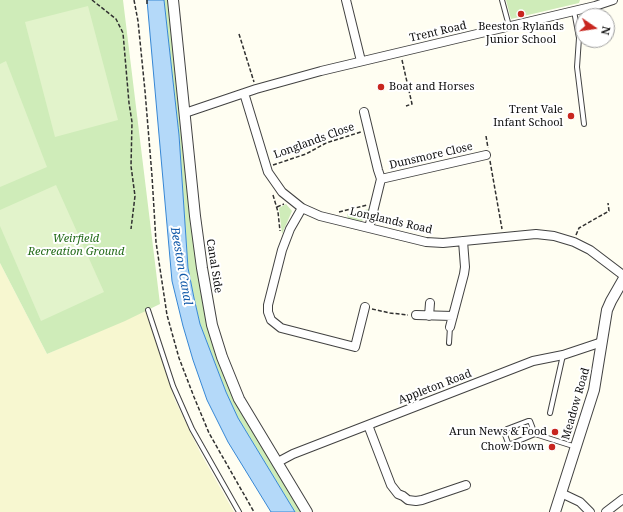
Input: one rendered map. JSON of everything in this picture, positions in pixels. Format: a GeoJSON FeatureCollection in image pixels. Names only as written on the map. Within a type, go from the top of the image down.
{"type":"FeatureCollection","features":[{"type":"Feature","properties":{"kind":"street","name":"Canal Side"},"geometry":{"type":"LineString","coordinates":[[173,0],[195,216],[212,325],[222,357],[239,399],[307,512]]}},
{"type":"Feature","properties":{"kind":"street"},"geometry":{"type":"LineString","coordinates":[[346,0],[361,61]]}},
{"type":"Feature","properties":{"kind":"street","name":"Trent Road"},"geometry":{"type":"LineString","coordinates":[[185,113],[256,89],[361,61],[509,27],[574,11],[594,3],[613,0]]}},
{"type":"Feature","properties":{"kind":"street","name":"Longlands Road"},"geometry":{"type":"LineString","coordinates":[[244,93],[266,167],[274,182],[282,192],[302,208],[315,214],[417,241],[443,243],[503,236],[536,234],[554,236],[574,242],[597,254],[623,275]]}},
{"type":"Feature","properties":{"kind":"street","name":"Dunsmore Close"},"geometry":{"type":"LineString","coordinates":[[364,112],[381,179],[370,228]]}},
{"type":"Feature","properties":{"kind":"street","name":"Dunsmore Close"},"geometry":{"type":"LineString","coordinates":[[381,179],[487,152]]}},
{"type":"Feature","properties":{"kind":"street"},"geometry":{"type":"LineString","coordinates":[[302,208],[290,228],[282,250],[268,305],[268,312],[271,320],[281,328],[355,347],[365,307]]}},
{"type":"Feature","properties":{"kind":"street"},"geometry":{"type":"LineString","coordinates":[[450,327],[464,274],[465,266],[463,241]]}},
{"type":"Feature","properties":{"kind":"street","name":"Meadow Road"},"geometry":{"type":"LineString","coordinates":[[555,512],[594,390],[607,310],[610,301],[623,280]]}},
{"type":"Feature","properties":{"kind":"street"},"geometry":{"type":"LineString","coordinates":[[429,316],[430,303]]}},
{"type":"Feature","properties":{"kind":"street"},"geometry":{"type":"LineString","coordinates":[[416,315],[453,316]]}},
{"type":"Feature","properties":{"kind":"street","name":"Appleton Road"},"geometry":{"type":"LineString","coordinates":[[278,462],[293,454],[533,361],[563,355],[602,342]]}},
{"type":"Feature","properties":{"kind":"street"},"geometry":{"type":"LineString","coordinates":[[368,425],[391,485],[398,494],[408,500],[416,501],[466,485]]}},
{"type":"Feature","properties":{"kind":"street"},"geometry":{"type":"LineString","coordinates":[[561,493],[580,502],[590,512]]}},
{"type":"Feature","properties":{"kind":"street"},"geometry":{"type":"LineString","coordinates":[[606,512],[623,499]]}},
{"type":"Feature","properties":{"kind":"lane"},"geometry":{"type":"LineString","coordinates":[[502,0],[509,27]]}},
{"type":"Feature","properties":{"kind":"lane"},"geometry":{"type":"LineString","coordinates":[[574,11],[579,38],[577,67],[584,124]]}},
{"type":"Feature","properties":{"kind":"lane"},"geometry":{"type":"LineString","coordinates":[[148,310],[173,386],[192,429],[239,512]]}},
{"type":"Feature","properties":{"kind":"lane"},"geometry":{"type":"LineString","coordinates":[[449,343],[450,327]]}},
{"type":"Feature","properties":{"kind":"lane"},"geometry":{"type":"LineString","coordinates":[[550,413],[563,355]]}},
{"type":"Feature","properties":{"kind":"lane"},"geometry":{"type":"LineString","coordinates":[[535,434],[530,422],[528,421],[504,432],[508,443],[511,444],[535,434],[576,447]]}},
{"type":"Feature","properties":{"kind":"path"},"geometry":{"type":"LineString","coordinates":[[92,0],[116,19],[123,33],[128,103],[132,122],[131,166],[135,196],[131,229]]}},
{"type":"Feature","properties":{"kind":"path"},"geometry":{"type":"LineString","coordinates":[[134,0],[138,21],[145,90],[156,242],[167,315],[179,358],[209,433],[254,512]]}},
{"type":"Feature","properties":{"kind":"path"},"geometry":{"type":"LineString","coordinates":[[146,0],[147,4]]}},
{"type":"Feature","properties":{"kind":"path"},"geometry":{"type":"LineString","coordinates":[[239,34],[256,89]]}},
{"type":"Feature","properties":{"kind":"path"},"geometry":{"type":"LineString","coordinates":[[400,52],[412,104],[406,106]]}},
{"type":"Feature","properties":{"kind":"path","name":"Longlands Close"},"geometry":{"type":"LineString","coordinates":[[266,167],[306,154],[326,143],[368,130]]}},
{"type":"Feature","properties":{"kind":"path","name":"Dunsmore Close"},"geometry":{"type":"LineString","coordinates":[[486,136],[487,152],[503,236]]}},
{"type":"Feature","properties":{"kind":"path"},"geometry":{"type":"LineString","coordinates":[[574,242],[579,228],[609,211],[608,202]]}},
{"type":"Feature","properties":{"kind":"path"},"geometry":{"type":"LineString","coordinates":[[338,213],[376,203]]}},
{"type":"Feature","properties":{"kind":"path"},"geometry":{"type":"LineString","coordinates":[[277,207],[281,233]]}},
{"type":"Feature","properties":{"kind":"path"},"geometry":{"type":"LineString","coordinates":[[365,307],[390,313],[416,315]]}},
{"type":"Feature","properties":{"kind":"green space","name":"Weirfield Recreation Ground"},"geometry":{"type":"Polygon","coordinates":[[[0,0],[123,0],[160,304],[125,321],[47,354],[0,263],[0,0]]]}},
{"type":"Feature","properties":{"kind":"green space"},"geometry":{"type":"Polygon","coordinates":[[[164,0],[168,0],[217,352],[301,512],[295,512],[238,418],[226,392],[200,324],[188,268],[179,135],[164,0]]]}},
{"type":"Feature","properties":{"kind":"green space","name":"Beeston Rylands Junior School"},"geometry":{"type":"Polygon","coordinates":[[[506,0],[580,0],[579,3],[511,19],[506,0]]]}},
{"type":"Feature","properties":{"kind":"green space"},"geometry":{"type":"Polygon","coordinates":[[[88,6],[118,120],[55,137],[25,22],[88,6]]]}},
{"type":"Feature","properties":{"kind":"green space"},"geometry":{"type":"Polygon","coordinates":[[[6,61],[47,167],[0,187],[0,64],[6,61]]]}},
{"type":"Feature","properties":{"kind":"green space"},"geometry":{"type":"Polygon","coordinates":[[[56,185],[104,292],[41,321],[0,226],[0,210],[56,185]]]}},
{"type":"Feature","properties":{"kind":"green space"},"geometry":{"type":"Polygon","coordinates":[[[286,204],[292,211],[282,234],[279,208],[286,204]]]}},
{"type":"Feature","properties":{"kind":"green space"},"geometry":{"type":"Polygon","coordinates":[[[369,209],[368,217],[360,222],[348,219],[347,214],[369,209]]]}},
{"type":"Feature","properties":{"kind":"green space"},"geometry":{"type":"Polygon","coordinates":[[[0,263],[47,354],[148,309],[175,400],[200,452],[234,512],[0,512],[0,263]]]}},
{"type":"Feature","properties":{"kind":"water","name":"Beeston Canal"},"geometry":{"type":"Polygon","coordinates":[[[147,0],[164,0],[179,135],[188,268],[200,324],[226,392],[238,418],[295,512],[271,512],[228,442],[207,400],[183,326],[172,281],[147,0]]]}},
{"type":"Feature","properties":{"kind":"place","name":"Beeston Rylands Junior School"},"geometry":{"type":"Point","coordinates":[521,14]}},
{"type":"Feature","properties":{"kind":"place","name":"Boat and Horses"},"geometry":{"type":"Point","coordinates":[381,87]}},
{"type":"Feature","properties":{"kind":"place","name":"Trent Vale Infant School"},"geometry":{"type":"Point","coordinates":[571,116]}},
{"type":"Feature","properties":{"kind":"place","name":"Arun News & Food"},"geometry":{"type":"Point","coordinates":[555,432]}},
{"type":"Feature","properties":{"kind":"place","name":"Chow Down"},"geometry":{"type":"Point","coordinates":[552,447]}}]}
